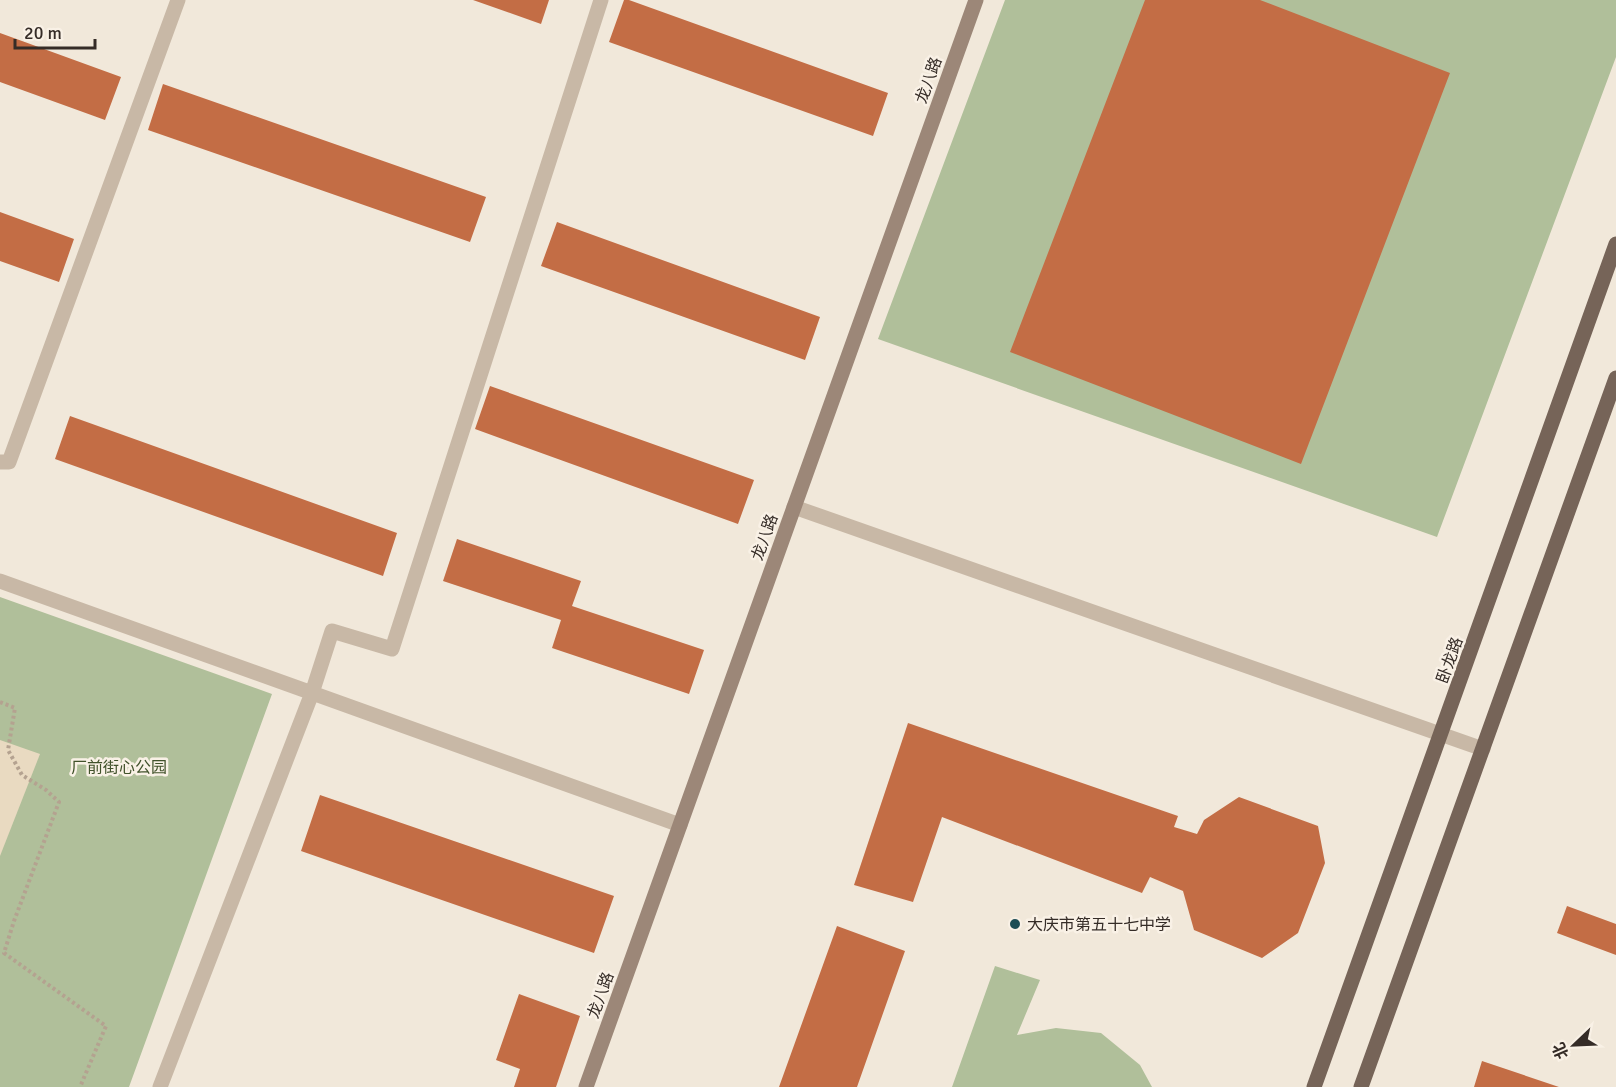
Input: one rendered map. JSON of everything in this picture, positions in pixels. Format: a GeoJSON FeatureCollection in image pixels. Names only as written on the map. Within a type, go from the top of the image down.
{"type":"FeatureCollection","features":[{"type":"Feature","properties":{"kind":"main road","name":"卧龙路"},"geometry":{"type":"LineString","coordinates":[[1314,1087],[1616,244]]}},
{"type":"Feature","properties":{"kind":"main road"},"geometry":{"type":"LineString","coordinates":[[1361,1087],[1616,378]]}},
{"type":"Feature","properties":{"kind":"street"},"geometry":{"type":"LineString","coordinates":[[0,462],[9,462],[178,0]]}},
{"type":"Feature","properties":{"kind":"street"},"geometry":{"type":"LineString","coordinates":[[160,1087],[312,693],[332,631],[392,649],[601,0]]}},
{"type":"Feature","properties":{"kind":"street","name":"龙八路"},"geometry":{"type":"LineString","coordinates":[[586,1087],[976,0]]}},
{"type":"Feature","properties":{"kind":"street"},"geometry":{"type":"LineString","coordinates":[[794,507],[1483,748]]}},
{"type":"Feature","properties":{"kind":"street"},"geometry":{"type":"LineString","coordinates":[[0,581],[680,825]]}},
{"type":"Feature","properties":{"kind":"path"},"geometry":{"type":"LineString","coordinates":[[0,702],[15,708],[8,750],[22,775],[46,790],[59,802],[4,953],[106,1026],[80,1087]]}},
{"type":"Feature","properties":{"kind":"green space"},"geometry":{"type":"Polygon","coordinates":[[[1005,0],[1616,0],[1616,57],[1437,537],[878,339],[1005,0]]]}},
{"type":"Feature","properties":{"kind":"green space","name":"厂前街心公园"},"geometry":{"type":"Polygon","coordinates":[[[0,597],[272,694],[129,1087],[0,1087],[0,597]]]}},
{"type":"Feature","properties":{"kind":"green space"},"geometry":{"type":"Polygon","coordinates":[[[995,966],[1040,980],[1017,1035],[1056,1028],[1101,1033],[1140,1065],[1152,1087],[952,1087],[995,966]]]}},
{"type":"Feature","properties":{"kind":"shaded area"},"geometry":{"type":"Polygon","coordinates":[[[0,740],[40,754],[0,856],[0,740]]]}},
{"type":"Feature","properties":{"kind":"building"},"geometry":{"type":"Polygon","coordinates":[[[473,0],[549,0],[541,24],[473,0]]]}},
{"type":"Feature","properties":{"kind":"building"},"geometry":{"type":"Polygon","coordinates":[[[624,0],[888,93],[873,136],[609,42],[624,0]]]}},
{"type":"Feature","properties":{"kind":"building"},"geometry":{"type":"Polygon","coordinates":[[[1145,0],[1260,0],[1450,73],[1301,464],[1010,352],[1145,0]]]}},
{"type":"Feature","properties":{"kind":"building"},"geometry":{"type":"Polygon","coordinates":[[[0,33],[121,77],[105,120],[0,82],[0,33]]]}},
{"type":"Feature","properties":{"kind":"building"},"geometry":{"type":"Polygon","coordinates":[[[163,84],[486,197],[470,242],[148,130],[163,84]]]}},
{"type":"Feature","properties":{"kind":"building"},"geometry":{"type":"Polygon","coordinates":[[[0,212],[74,239],[59,282],[0,261],[0,212]]]}},
{"type":"Feature","properties":{"kind":"building"},"geometry":{"type":"Polygon","coordinates":[[[557,222],[820,317],[805,360],[541,266],[557,222]]]}},
{"type":"Feature","properties":{"kind":"building"},"geometry":{"type":"Polygon","coordinates":[[[490,386],[754,480],[738,524],[475,429],[490,386]]]}},
{"type":"Feature","properties":{"kind":"building"},"geometry":{"type":"Polygon","coordinates":[[[70,416],[397,533],[383,576],[55,459],[70,416]]]}},
{"type":"Feature","properties":{"kind":"building"},"geometry":{"type":"Polygon","coordinates":[[[457,539],[581,581],[572,606],[704,650],[689,694],[552,648],[561,620],[443,581],[457,539]]]}},
{"type":"Feature","properties":{"kind":"building"},"geometry":{"type":"Polygon","coordinates":[[[908,723],[1178,816],[1174,827],[1197,834],[1204,820],[1239,797],[1318,826],[1325,863],[1298,933],[1262,958],[1194,930],[1183,891],[1150,877],[1142,893],[942,817],[913,902],[854,885],[908,723]]]}},
{"type":"Feature","properties":{"kind":"building"},"geometry":{"type":"Polygon","coordinates":[[[320,795],[614,896],[594,953],[301,851],[320,795]]]}},
{"type":"Feature","properties":{"kind":"building"},"geometry":{"type":"Polygon","coordinates":[[[1567,906],[1616,924],[1616,955],[1557,933],[1567,906]]]}},
{"type":"Feature","properties":{"kind":"building"},"geometry":{"type":"Polygon","coordinates":[[[837,926],[905,951],[857,1087],[779,1087],[837,926]]]}},
{"type":"Feature","properties":{"kind":"building"},"geometry":{"type":"Polygon","coordinates":[[[519,994],[580,1016],[556,1087],[514,1087],[520,1069],[496,1060],[519,994]]]}},
{"type":"Feature","properties":{"kind":"building"},"geometry":{"type":"Polygon","coordinates":[[[1482,1061],[1559,1087],[1474,1087],[1482,1061]]]}},
{"type":"Feature","properties":{"kind":"place","name":"大庆市第五十七中学"},"geometry":{"type":"Point","coordinates":[1015,924]}}]}
